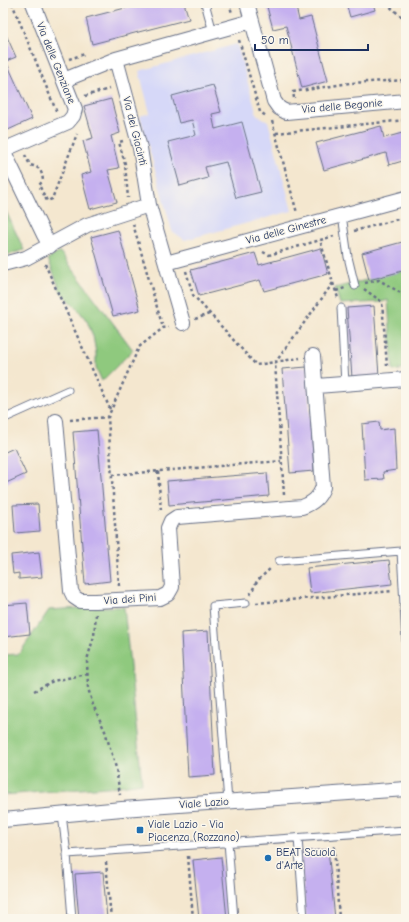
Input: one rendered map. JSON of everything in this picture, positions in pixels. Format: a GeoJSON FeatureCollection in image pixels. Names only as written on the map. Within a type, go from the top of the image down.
{"type":"FeatureCollection","features":[{"type":"Feature","properties":{"kind":"street","name":"Via delle Genziane"},"geometry":{"type":"LineString","coordinates":[[3,150],[68,122],[73,116],[75,110],[32,3]]}},
{"type":"Feature","properties":{"kind":"street"},"geometry":{"type":"LineString","coordinates":[[64,80],[116,59],[252,21],[247,3]]}},
{"type":"Feature","properties":{"kind":"street","name":"Via delle Begonie"},"geometry":{"type":"LineString","coordinates":[[252,21],[274,101],[279,108],[286,112],[406,101]]}},
{"type":"Feature","properties":{"kind":"street","name":"Via dei Giacinti"},"geometry":{"type":"LineString","coordinates":[[116,59],[140,148],[149,205]]}},
{"type":"Feature","properties":{"kind":"street"},"geometry":{"type":"LineString","coordinates":[[3,150],[44,236],[45,248]]}},
{"type":"Feature","properties":{"kind":"street","name":"Via delle Ginestre"},"geometry":{"type":"LineString","coordinates":[[166,263],[406,198]]}},
{"type":"Feature","properties":{"kind":"street"},"geometry":{"type":"LineString","coordinates":[[3,264],[26,258],[87,225],[129,210],[149,205],[182,323]]}},
{"type":"Feature","properties":{"kind":"street"},"geometry":{"type":"LineString","coordinates":[[171,521],[177,517],[302,507],[312,503],[320,496],[323,487],[317,386],[313,356]]}},
{"type":"Feature","properties":{"kind":"street"},"geometry":{"type":"LineString","coordinates":[[317,386],[406,379]]}},
{"type":"Feature","properties":{"kind":"street","name":"Via dei Pini"},"geometry":{"type":"LineString","coordinates":[[56,421],[71,592],[74,597],[80,601],[95,601],[160,598],[168,594],[172,587],[168,528],[171,521]]}},
{"type":"Feature","properties":{"kind":"street","name":"Viale Lazio"},"geometry":{"type":"LineString","coordinates":[[3,820],[122,809],[406,789]]}},
{"type":"Feature","properties":{"kind":"lane"},"geometry":{"type":"LineString","coordinates":[[205,3],[213,32]]}},
{"type":"Feature","properties":{"kind":"lane"},"geometry":{"type":"LineString","coordinates":[[342,215],[348,257],[355,286]]}},
{"type":"Feature","properties":{"kind":"lane"},"geometry":{"type":"LineString","coordinates":[[341,308],[345,384]]}},
{"type":"Feature","properties":{"kind":"lane"},"geometry":{"type":"LineString","coordinates":[[3,419],[68,390]]}},
{"type":"Feature","properties":{"kind":"lane"},"geometry":{"type":"LineString","coordinates":[[279,561],[401,551],[404,567],[403,590],[406,641]]}},
{"type":"Feature","properties":{"kind":"lane"},"geometry":{"type":"LineString","coordinates":[[228,802],[213,606],[246,603]]}},
{"type":"Feature","properties":{"kind":"lane"},"geometry":{"type":"LineString","coordinates":[[62,815],[67,854],[72,919]]}},
{"type":"Feature","properties":{"kind":"lane"},"geometry":{"type":"LineString","coordinates":[[67,854],[406,830]]}},
{"type":"Feature","properties":{"kind":"lane"},"geometry":{"type":"LineString","coordinates":[[298,838],[304,919]]}},
{"type":"Feature","properties":{"kind":"lane"},"geometry":{"type":"LineString","coordinates":[[228,842],[234,919]]}},
{"type":"Feature","properties":{"kind":"path"},"geometry":{"type":"LineString","coordinates":[[229,3],[260,112],[271,118],[276,133],[305,245]]}},
{"type":"Feature","properties":{"kind":"path"},"geometry":{"type":"LineString","coordinates":[[386,3],[405,20],[406,25]]}},
{"type":"Feature","properties":{"kind":"path"},"geometry":{"type":"LineString","coordinates":[[299,130],[293,92],[350,83],[406,80]]}},
{"type":"Feature","properties":{"kind":"path"},"geometry":{"type":"LineString","coordinates":[[276,133],[406,120]]}},
{"type":"Feature","properties":{"kind":"path"},"geometry":{"type":"LineString","coordinates":[[119,589],[108,417],[110,409],[139,347],[163,328],[129,210]]}},
{"type":"Feature","properties":{"kind":"path"},"geometry":{"type":"LineString","coordinates":[[257,248],[268,255],[406,216]]}},
{"type":"Feature","properties":{"kind":"path"},"geometry":{"type":"LineString","coordinates":[[320,240],[341,308]]}},
{"type":"Feature","properties":{"kind":"path"},"geometry":{"type":"LineString","coordinates":[[45,248],[110,409]]}},
{"type":"Feature","properties":{"kind":"path"},"geometry":{"type":"LineString","coordinates":[[186,268],[193,295],[256,365],[313,356]]}},
{"type":"Feature","properties":{"kind":"path"},"geometry":{"type":"LineString","coordinates":[[389,380],[382,302],[359,285],[379,280],[406,296]]}},
{"type":"Feature","properties":{"kind":"path"},"geometry":{"type":"LineString","coordinates":[[285,508],[275,363],[333,283]]}},
{"type":"Feature","properties":{"kind":"path"},"geometry":{"type":"LineString","coordinates":[[336,291],[355,286]]}},
{"type":"Feature","properties":{"kind":"path"},"geometry":{"type":"LineString","coordinates":[[56,421],[108,417]]}},
{"type":"Feature","properties":{"kind":"path"},"geometry":{"type":"LineString","coordinates":[[112,475],[281,461]]}},
{"type":"Feature","properties":{"kind":"path"},"geometry":{"type":"LineString","coordinates":[[158,471],[161,516],[171,521]]}},
{"type":"Feature","properties":{"kind":"path"},"geometry":{"type":"LineString","coordinates":[[246,603],[257,581],[279,561]]}},
{"type":"Feature","properties":{"kind":"path"},"geometry":{"type":"LineString","coordinates":[[246,603],[403,590]]}},
{"type":"Feature","properties":{"kind":"path"},"geometry":{"type":"LineString","coordinates":[[95,601],[96,620],[94,636],[87,660],[88,688],[93,705],[105,731],[116,768],[120,786],[122,809]]}},
{"type":"Feature","properties":{"kind":"path"},"geometry":{"type":"LineString","coordinates":[[34,691],[53,681],[88,674]]}},
{"type":"Feature","properties":{"kind":"path"},"geometry":{"type":"LineString","coordinates":[[333,835],[339,919]]}},
{"type":"Feature","properties":{"kind":"path"},"geometry":{"type":"LineString","coordinates":[[187,846],[193,919]]}},
{"type":"Feature","properties":{"kind":"path"},"geometry":{"type":"LineString","coordinates":[[106,851],[111,919]]}},
{"type":"Feature","properties":{"kind":"shaded area"},"geometry":{"type":"Polygon","coordinates":[[[237,44],[257,115],[268,121],[292,211],[185,240],[172,231],[140,116],[150,113],[139,71],[237,44]]]}},
{"type":"Feature","properties":{"kind":"green space"},"geometry":{"type":"Polygon","coordinates":[[[3,205],[24,250],[3,256],[3,205]]]}},
{"type":"Feature","properties":{"kind":"green space"},"geometry":{"type":"Polygon","coordinates":[[[60,252],[133,350],[102,381],[96,368],[96,353],[93,336],[87,321],[61,292],[48,259],[60,252]]]}},
{"type":"Feature","properties":{"kind":"green space"},"geometry":{"type":"Polygon","coordinates":[[[406,270],[406,369],[393,371],[388,300],[382,302],[340,304],[335,288],[406,270]]]}},
{"type":"Feature","properties":{"kind":"green space"},"geometry":{"type":"Polygon","coordinates":[[[124,607],[142,783],[3,795],[3,655],[19,654],[49,610],[124,607]]]}},
{"type":"Feature","properties":{"kind":"building"},"geometry":{"type":"Polygon","coordinates":[[[145,3],[184,3],[189,19],[92,44],[86,18],[145,3]]]}},
{"type":"Feature","properties":{"kind":"building"},"geometry":{"type":"Polygon","coordinates":[[[266,3],[295,3],[299,20],[311,17],[328,81],[302,88],[286,26],[273,29],[266,3]]]}},
{"type":"Feature","properties":{"kind":"building"},"geometry":{"type":"Polygon","coordinates":[[[346,3],[373,3],[375,10],[350,17],[346,3]]]}},
{"type":"Feature","properties":{"kind":"building"},"geometry":{"type":"Polygon","coordinates":[[[3,28],[16,57],[6,61],[32,119],[8,130],[3,118],[3,28]]]}},
{"type":"Feature","properties":{"kind":"building"},"geometry":{"type":"Polygon","coordinates":[[[213,85],[221,112],[212,114],[215,129],[242,122],[261,192],[236,198],[226,162],[205,167],[208,178],[180,186],[168,142],[196,135],[192,120],[179,123],[172,96],[213,85]]]}},
{"type":"Feature","properties":{"kind":"building"},"geometry":{"type":"Polygon","coordinates":[[[111,99],[120,133],[111,136],[119,168],[108,170],[117,202],[90,209],[81,175],[91,172],[83,141],[93,138],[84,106],[111,99]]]}},
{"type":"Feature","properties":{"kind":"building"},"geometry":{"type":"Polygon","coordinates":[[[381,126],[384,138],[406,132],[406,160],[389,165],[386,153],[324,170],[316,143],[381,126]]]}},
{"type":"Feature","properties":{"kind":"building"},"geometry":{"type":"Polygon","coordinates":[[[118,230],[140,310],[113,316],[91,237],[118,230]]]}},
{"type":"Feature","properties":{"kind":"building"},"geometry":{"type":"Polygon","coordinates":[[[406,241],[406,270],[369,280],[362,253],[406,241]]]}},
{"type":"Feature","properties":{"kind":"building"},"geometry":{"type":"Polygon","coordinates":[[[321,248],[328,274],[264,291],[260,280],[199,296],[191,270],[255,253],[259,265],[321,248]]]}},
{"type":"Feature","properties":{"kind":"building"},"geometry":{"type":"Polygon","coordinates":[[[374,306],[379,376],[352,378],[347,308],[374,306]]]}},
{"type":"Feature","properties":{"kind":"building"},"geometry":{"type":"Polygon","coordinates":[[[307,367],[314,471],[290,473],[282,369],[307,367]]]}},
{"type":"Feature","properties":{"kind":"building"},"geometry":{"type":"Polygon","coordinates":[[[379,422],[380,430],[394,428],[396,470],[383,472],[384,479],[365,480],[362,424],[379,422]]]}},
{"type":"Feature","properties":{"kind":"building"},"geometry":{"type":"Polygon","coordinates":[[[97,430],[110,581],[85,584],[73,432],[97,430]]]}},
{"type":"Feature","properties":{"kind":"building"},"geometry":{"type":"Polygon","coordinates":[[[14,448],[26,474],[6,483],[3,477],[3,453],[14,448]]]}},
{"type":"Feature","properties":{"kind":"building"},"geometry":{"type":"Polygon","coordinates":[[[267,473],[269,496],[169,505],[167,481],[267,473]]]}},
{"type":"Feature","properties":{"kind":"building"},"geometry":{"type":"Polygon","coordinates":[[[38,504],[40,531],[15,533],[13,505],[38,504]]]}},
{"type":"Feature","properties":{"kind":"building"},"geometry":{"type":"Polygon","coordinates":[[[39,552],[42,577],[19,579],[19,573],[13,574],[11,555],[39,552]]]}},
{"type":"Feature","properties":{"kind":"building"},"geometry":{"type":"Polygon","coordinates":[[[389,560],[392,584],[310,593],[307,568],[389,560]]]}},
{"type":"Feature","properties":{"kind":"building"},"geometry":{"type":"Polygon","coordinates":[[[27,603],[30,634],[3,637],[3,605],[27,603]]]}},
{"type":"Feature","properties":{"kind":"building"},"geometry":{"type":"Polygon","coordinates":[[[208,631],[215,775],[188,777],[181,633],[208,631]]]}},
{"type":"Feature","properties":{"kind":"building"},"geometry":{"type":"Polygon","coordinates":[[[328,849],[335,919],[306,919],[300,852],[328,849]]]}},
{"type":"Feature","properties":{"kind":"building"},"geometry":{"type":"Polygon","coordinates":[[[221,857],[227,919],[199,919],[193,860],[221,857]]]}},
{"type":"Feature","properties":{"kind":"building"},"geometry":{"type":"Polygon","coordinates":[[[103,872],[107,919],[79,919],[75,874],[103,872]]]}},
{"type":"Feature","properties":{"kind":"place","name":"Viale Lazio - Via Piacenza (Rozzano)"},"geometry":{"type":"Point","coordinates":[140,830]}},
{"type":"Feature","properties":{"kind":"place","name":"BEAT Scuola d'Arte"},"geometry":{"type":"Point","coordinates":[268,858]}}]}
